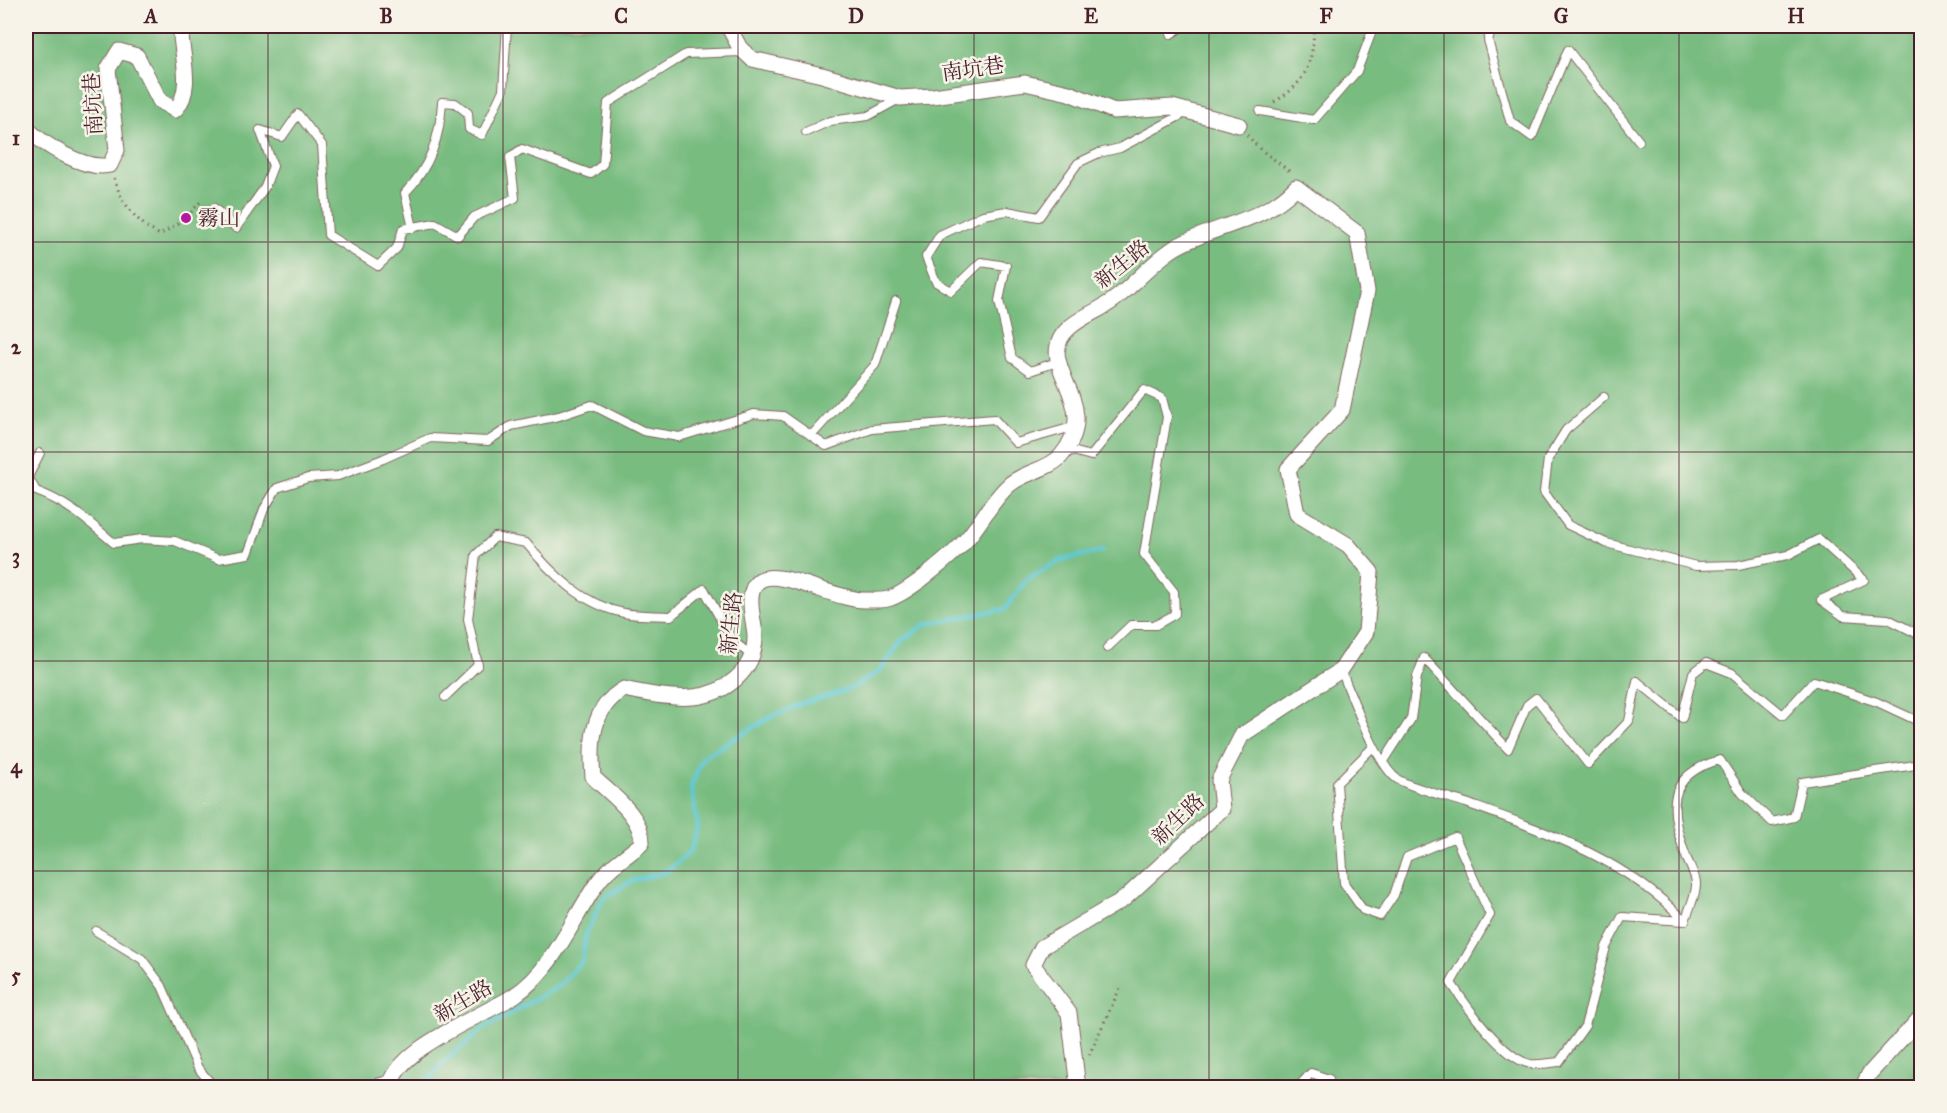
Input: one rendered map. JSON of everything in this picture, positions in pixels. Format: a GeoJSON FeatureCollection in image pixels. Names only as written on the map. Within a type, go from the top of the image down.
{"type":"FeatureCollection","features":[{"type":"Feature","properties":{"kind":"street","name":"南坑巷"},"geometry":{"type":"LineString","coordinates":[[26,128],[81,163],[99,168],[110,165],[117,150],[108,69],[118,51],[137,56],[160,101],[175,110],[182,103],[186,92],[181,36],[188,26]]}},
{"type":"Feature","properties":{"kind":"street"},"geometry":{"type":"LineString","coordinates":[[728,26],[744,52]]}},
{"type":"Feature","properties":{"kind":"street","name":"南坑巷"},"geometry":{"type":"LineString","coordinates":[[744,52],[763,64],[822,75],[900,98],[933,96],[1024,83],[1069,93],[1113,111],[1158,106],[1188,111],[1239,125]]}},
{"type":"Feature","properties":{"kind":"street","name":"新生路"},"geometry":{"type":"LineString","coordinates":[[1057,362],[1060,336],[1113,301],[1176,247],[1241,222],[1286,198],[1296,187],[1357,233],[1367,291],[1342,410],[1287,470],[1297,514],[1348,545],[1371,572],[1366,632],[1341,670],[1242,735],[1220,780],[1222,808],[1124,899],[1042,947],[1033,965],[1070,1013],[1076,1086]]}},
{"type":"Feature","properties":{"kind":"street"},"geometry":{"type":"LineString","coordinates":[[1057,362],[1077,411],[1077,425]]}},
{"type":"Feature","properties":{"kind":"street","name":"新生路"},"geometry":{"type":"LineString","coordinates":[[391,1083],[411,1055],[515,995],[539,976],[599,880],[642,843],[642,834],[635,819],[593,777],[590,745],[596,720],[612,696],[624,689],[650,694],[694,697],[730,685],[745,671],[752,657],[755,638],[751,605],[754,587],[761,580],[778,577],[837,597],[865,601],[890,598],[948,558],[966,541],[1009,484],[1060,458],[1077,425]]}},
{"type":"Feature","properties":{"kind":"street"},"geometry":{"type":"LineString","coordinates":[[1862,1088],[1869,1074],[1922,1016]]}},
{"type":"Feature","properties":{"kind":"lane"},"geometry":{"type":"LineString","coordinates":[[413,228],[405,193],[422,176],[441,130],[442,102],[455,103],[468,113],[469,129],[482,135],[503,90],[507,26]]}},
{"type":"Feature","properties":{"kind":"lane"},"geometry":{"type":"LineString","coordinates":[[1171,34],[1183,26]]}},
{"type":"Feature","properties":{"kind":"lane"},"geometry":{"type":"LineString","coordinates":[[1260,111],[1314,120],[1357,71],[1374,26]]}},
{"type":"Feature","properties":{"kind":"lane"},"geometry":{"type":"LineString","coordinates":[[1493,26],[1488,40],[1510,121],[1532,137],[1568,50],[1639,141]]}},
{"type":"Feature","properties":{"kind":"lane"},"geometry":{"type":"LineString","coordinates":[[214,208],[236,228],[265,187],[273,166],[260,130],[282,137],[298,114],[322,145],[328,235],[378,266],[397,248],[403,229],[435,223],[458,236],[474,217],[515,198],[510,157],[522,149],[591,174],[603,164],[608,103],[686,54],[744,52]]}},
{"type":"Feature","properties":{"kind":"lane"},"geometry":{"type":"LineString","coordinates":[[806,132],[830,121],[868,116],[900,98]]}},
{"type":"Feature","properties":{"kind":"lane"},"geometry":{"type":"LineString","coordinates":[[1057,362],[1030,371],[1011,358],[999,301],[1006,266],[981,262],[951,291],[936,282],[926,257],[940,235],[983,215],[1008,211],[1039,217],[1078,163],[1099,153],[1120,148],[1188,111]]}},
{"type":"Feature","properties":{"kind":"lane"},"geometry":{"type":"LineString","coordinates":[[811,436],[875,365],[896,301]]}},
{"type":"Feature","properties":{"kind":"lane"},"geometry":{"type":"LineString","coordinates":[[1065,449],[1092,456],[1144,390],[1162,398],[1167,417],[1144,554],[1174,592],[1174,614],[1156,625],[1131,625],[1107,648]]}},
{"type":"Feature","properties":{"kind":"lane"},"geometry":{"type":"LineString","coordinates":[[1604,398],[1566,429],[1548,459],[1544,492],[1568,525],[1606,543],[1696,566],[1738,565],[1788,555],[1819,539],[1864,580],[1821,600],[1843,616],[1888,619],[1922,636]]}},
{"type":"Feature","properties":{"kind":"lane"},"geometry":{"type":"LineString","coordinates":[[40,453],[28,477],[36,491],[56,498],[77,511],[114,543],[142,539],[175,541],[218,559],[248,554],[264,509],[278,488],[308,478],[338,476],[430,438],[488,441],[511,426],[559,416],[592,405],[643,431],[679,437],[754,414],[783,416],[826,446],[873,429],[994,418],[1016,443],[1077,425]]}},
{"type":"Feature","properties":{"kind":"lane"},"geometry":{"type":"LineString","coordinates":[[445,697],[478,665],[468,619],[476,555],[495,537],[526,543],[549,571],[591,602],[624,613],[670,616],[705,589],[732,640],[752,657]]}},
{"type":"Feature","properties":{"kind":"lane"},"geometry":{"type":"LineString","coordinates":[[1384,761],[1411,719],[1417,676],[1424,658],[1508,749],[1527,705],[1536,698],[1588,764],[1629,721],[1637,681],[1682,718],[1693,673],[1706,663],[1732,673],[1783,715],[1814,681],[1877,702],[1922,723]]}},
{"type":"Feature","properties":{"kind":"lane"},"geometry":{"type":"LineString","coordinates":[[1341,670],[1374,746],[1397,779],[1558,837],[1613,863],[1661,897],[1684,921]]}},
{"type":"Feature","properties":{"kind":"lane"},"geometry":{"type":"LineString","coordinates":[[1374,746],[1337,783],[1344,883],[1363,910],[1380,916],[1394,895],[1407,857],[1455,837],[1490,915],[1451,982],[1474,1017],[1487,1031],[1500,1044],[1529,1064],[1559,1062],[1585,1026],[1606,947],[1622,917],[1684,921]]}},
{"type":"Feature","properties":{"kind":"lane"},"geometry":{"type":"LineString","coordinates":[[1684,921],[1697,885],[1679,838],[1673,810],[1678,785],[1703,764],[1720,760],[1742,793],[1772,822],[1794,817],[1802,782],[1922,764]]}},
{"type":"Feature","properties":{"kind":"lane"},"geometry":{"type":"LineString","coordinates":[[96,931],[142,959],[162,986],[198,1068],[215,1088]]}},
{"type":"Feature","properties":{"kind":"lane"},"geometry":{"type":"LineString","coordinates":[[1297,1088],[1311,1073],[1329,1079],[1326,1088]]}},
{"type":"Feature","properties":{"kind":"lane"},"geometry":{"type":"LineString","coordinates":[[359,1088],[391,1083]]}},
{"type":"Feature","properties":{"kind":"path"},"geometry":{"type":"LineString","coordinates":[[1260,111],[1290,93],[1306,72],[1313,54],[1314,26]]}},
{"type":"Feature","properties":{"kind":"path"},"geometry":{"type":"LineString","coordinates":[[1239,125],[1260,149],[1288,170],[1296,187]]}},
{"type":"Feature","properties":{"kind":"path"},"geometry":{"type":"LineString","coordinates":[[110,165],[119,196],[145,227],[160,235],[186,218],[201,201]]}},
{"type":"Feature","properties":{"kind":"path"},"geometry":{"type":"LineString","coordinates":[[1076,1086],[1120,986]]}},
{"type":"Feature","properties":{"kind":"green space"},"geometry":{"type":"Polygon","coordinates":[[[26,26],[1921,26],[1921,1087],[26,1087],[26,26]]]}},
{"type":"Feature","properties":{"kind":"waterway"},"geometry":{"type":"LineString","coordinates":[[422,1088],[445,1061],[483,1029],[560,985],[582,961],[586,934],[603,899],[631,881],[666,872],[690,852],[698,826],[691,787],[702,758],[769,718],[801,704],[848,690],[880,671],[902,640],[926,624],[1005,609],[1027,579],[1061,560],[1103,551]]}},
{"type":"Feature","properties":{"kind":"place","name":"霧山"},"geometry":{"type":"Point","coordinates":[186,218]}}]}
